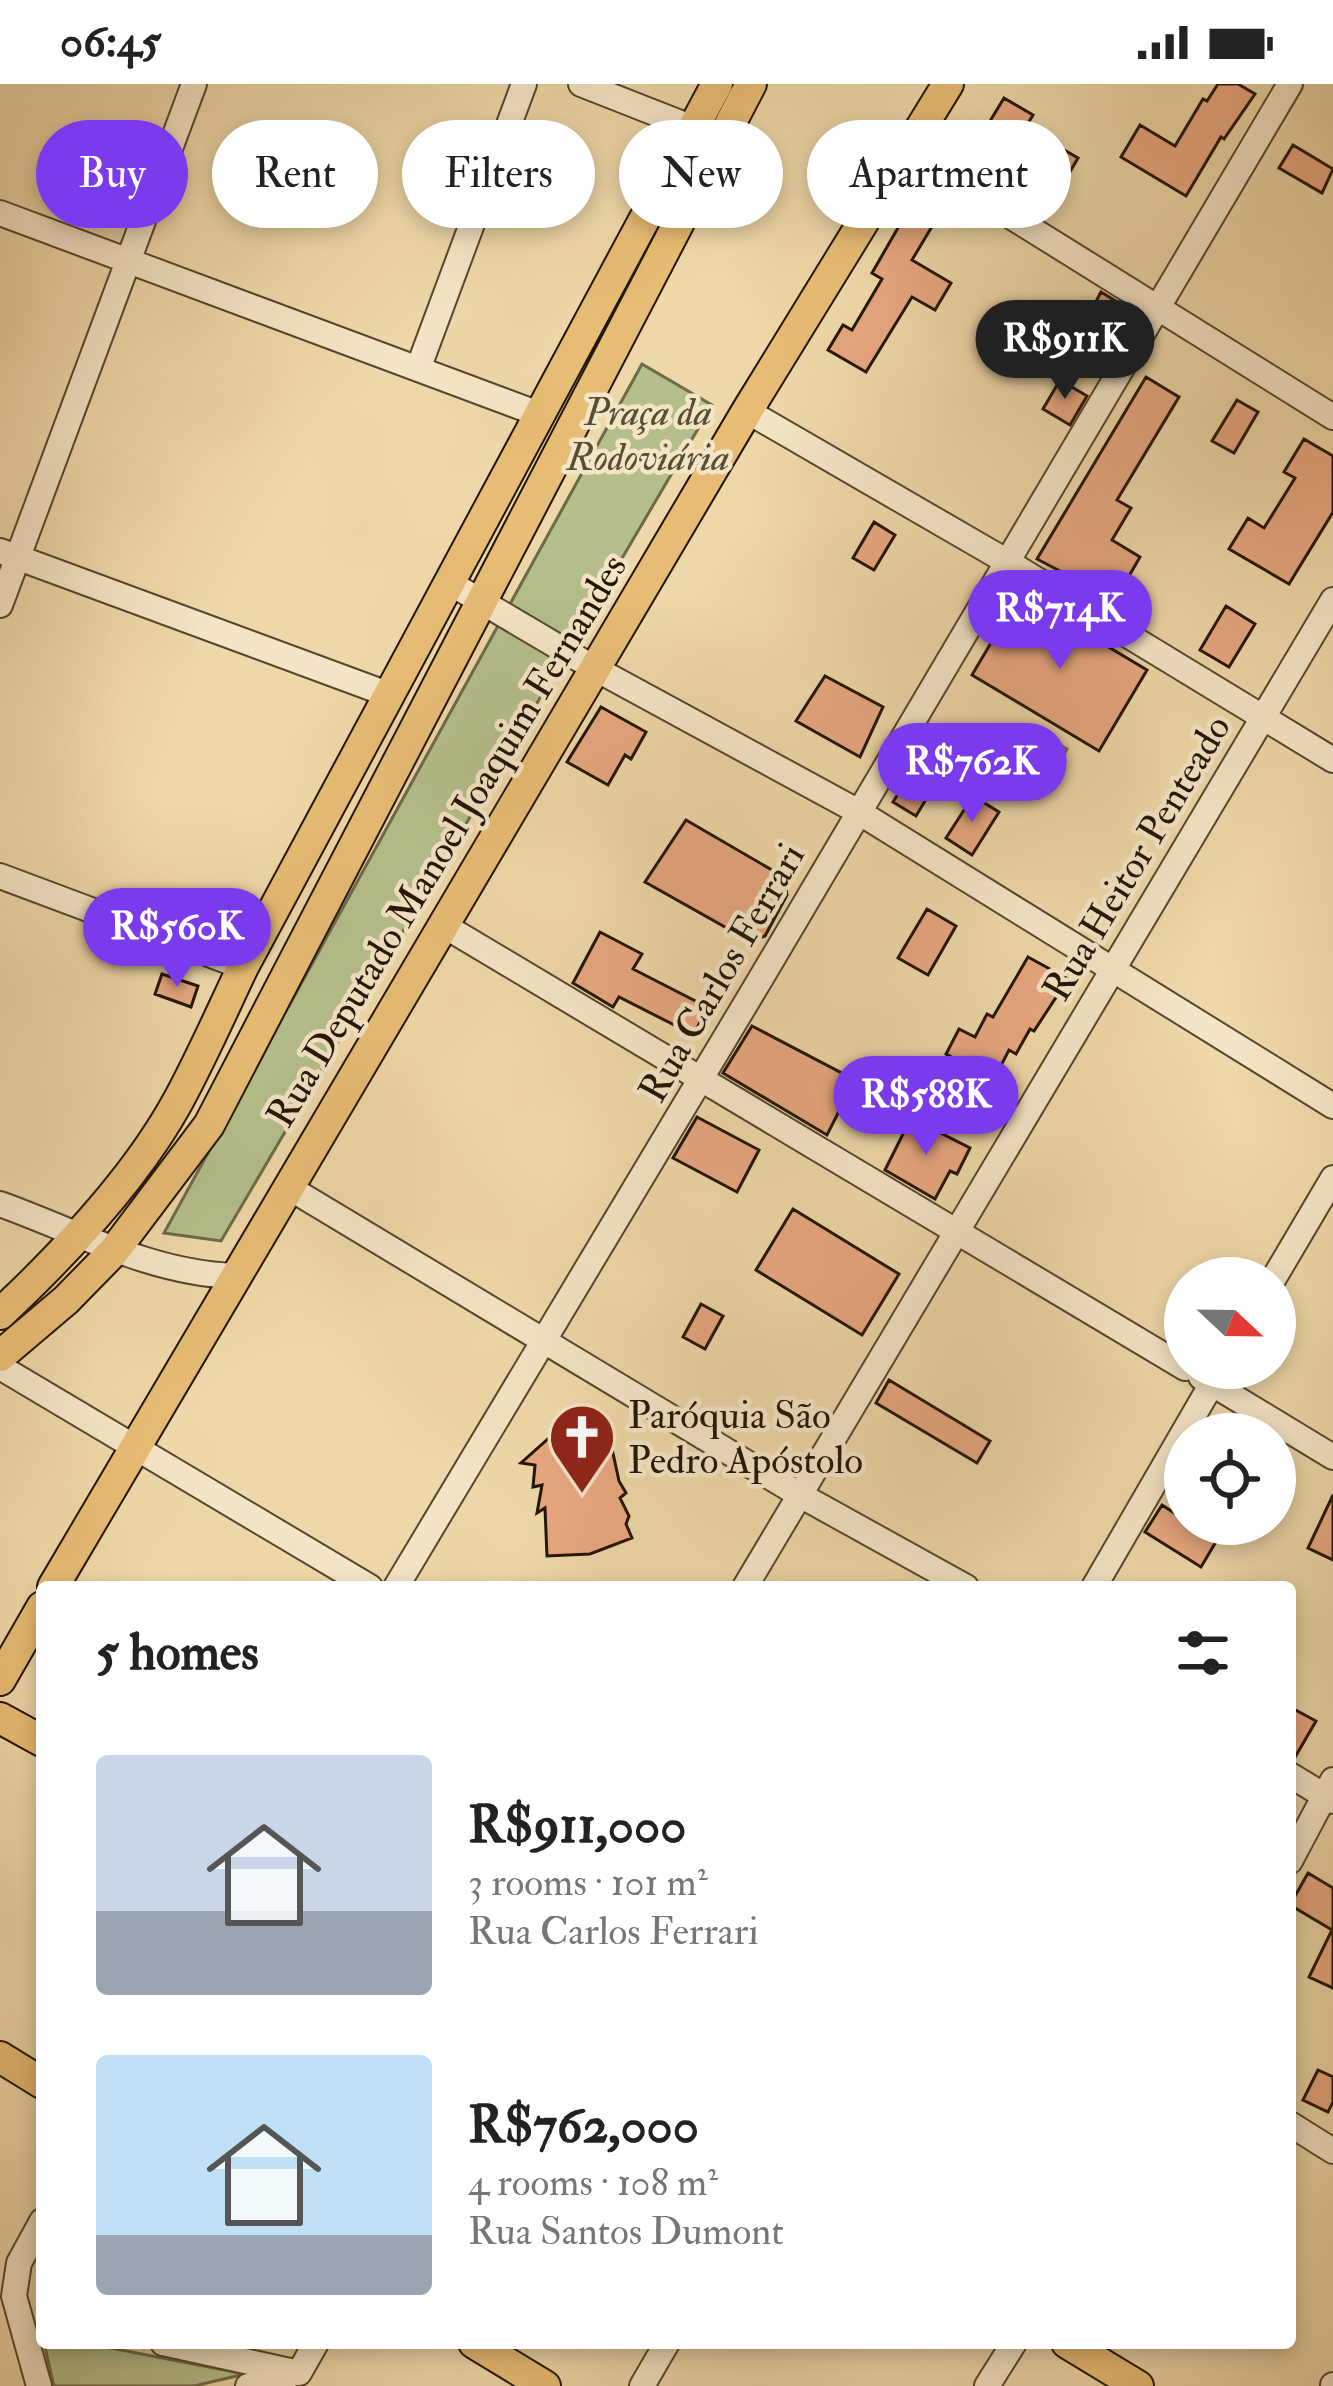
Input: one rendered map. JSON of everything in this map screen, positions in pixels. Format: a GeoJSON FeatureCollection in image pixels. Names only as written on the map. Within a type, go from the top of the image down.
{"type":"FeatureCollection","features":[{"type":"Feature","properties":{"kind":"main road"},"geometry":{"type":"LineString","coordinates":[[697,120],[717,84]]}},
{"type":"Feature","properties":{"kind":"main road"},"geometry":{"type":"LineString","coordinates":[[0,1357],[66,1300],[114,1250],[209,1125],[751,84]]}},
{"type":"Feature","properties":{"kind":"main road","name":"Rua Deputado Manoel Joaquim Fernandes"},"geometry":{"type":"LineString","coordinates":[[920,120],[935,84]]}},
{"type":"Feature","properties":{"kind":"main road","name":"Rua Deputado Manoel Joaquim Fernandes"},"geometry":{"type":"LineString","coordinates":[[926,120],[948,84]]}},
{"type":"Feature","properties":{"kind":"main road"},"geometry":{"type":"LineString","coordinates":[[0,1314],[79,1233],[176,1105],[243,967],[639,228]]}},
{"type":"Feature","properties":{"kind":"main road","name":"Rua Deputado Manoel Joaquim Fernandes"},"geometry":{"type":"LineString","coordinates":[[56,1581],[594,668],[859,228]]}},
{"type":"Feature","properties":{"kind":"main road"},"geometry":{"type":"LineString","coordinates":[[0,1680],[36,1617]]}},
{"type":"Feature","properties":{"kind":"main road"},"geometry":{"type":"LineString","coordinates":[[0,1718],[36,1739]]}},
{"type":"Feature","properties":{"kind":"main road"},"geometry":{"type":"LineString","coordinates":[[0,2057],[36,2079]]}},
{"type":"Feature","properties":{"kind":"main road"},"geometry":{"type":"LineString","coordinates":[[484,2349],[545,2386]]}},
{"type":"Feature","properties":{"kind":"main road"},"geometry":{"type":"LineString","coordinates":[[1077,2349],[1138,2386]]}},
{"type":"Feature","properties":{"kind":"street"},"geometry":{"type":"LineString","coordinates":[[0,605],[9,555],[194,84]]}},
{"type":"Feature","properties":{"kind":"street"},"geometry":{"type":"LineString","coordinates":[[418,369],[524,84]]}},
{"type":"Feature","properties":{"kind":"street"},"geometry":{"type":"LineString","coordinates":[[581,84],[673,120]]}},
{"type":"Feature","properties":{"kind":"street","name":"Rua Carlos Ferrari"},"geometry":{"type":"LineString","coordinates":[[400,1581],[702,1083],[857,812],[1290,84]]}},
{"type":"Feature","properties":{"kind":"street"},"geometry":{"type":"LineString","coordinates":[[0,213],[539,414]]}},
{"type":"Feature","properties":{"kind":"street"},"geometry":{"type":"LineString","coordinates":[[1036,228],[1333,417]]}},
{"type":"Feature","properties":{"kind":"street"},"geometry":{"type":"LineString","coordinates":[[747,412],[1006,561],[1333,760]]}},
{"type":"Feature","properties":{"kind":"street"},"geometry":{"type":"LineString","coordinates":[[9,555],[390,695]]}},
{"type":"Feature","properties":{"kind":"street"},"geometry":{"type":"LineString","coordinates":[[449,583],[857,812],[1333,1106]]}},
{"type":"Feature","properties":{"kind":"street","name":"Rua Heitor Penteado"},"geometry":{"type":"LineString","coordinates":[[750,1581],[1333,599]]}},
{"type":"Feature","properties":{"kind":"street"},"geometry":{"type":"LineString","coordinates":[[0,876],[243,967]]}},
{"type":"Feature","properties":{"kind":"street"},"geometry":{"type":"LineString","coordinates":[[443,925],[1164,1356]]}},
{"type":"Feature","properties":{"kind":"street"},"geometry":{"type":"LineString","coordinates":[[1286,1257],[1333,1178]]}},
{"type":"Feature","properties":{"kind":"street"},"geometry":{"type":"LineString","coordinates":[[288,1187],[546,1338],[800,1495],[955,1581]]}},
{"type":"Feature","properties":{"kind":"street"},"geometry":{"type":"LineString","coordinates":[[0,1204],[114,1250],[196,1275],[235,1276]]}},
{"type":"Feature","properties":{"kind":"street"},"geometry":{"type":"LineString","coordinates":[[0,1367],[360,1581]]}},
{"type":"Feature","properties":{"kind":"street"},"geometry":{"type":"LineString","coordinates":[[1097,1581],[1209,1389]]}},
{"type":"Feature","properties":{"kind":"street"},"geometry":{"type":"LineString","coordinates":[[1236,1389],[1333,1456]]}},
{"type":"Feature","properties":{"kind":"street"},"geometry":{"type":"LineString","coordinates":[[1296,1778],[1330,1792],[1296,1851]]}},
{"type":"Feature","properties":{"kind":"street"},"geometry":{"type":"LineString","coordinates":[[1296,2128],[1333,2151]]}},
{"type":"Feature","properties":{"kind":"street"},"geometry":{"type":"LineString","coordinates":[[36,2232],[15,2282],[39,2386]]}},
{"type":"Feature","properties":{"kind":"street"},"geometry":{"type":"LineString","coordinates":[[185,2349],[300,2380]]}},
{"type":"Feature","properties":{"kind":"street"},"geometry":{"type":"LineString","coordinates":[[300,2380],[313,2349]]}},
{"type":"Feature","properties":{"kind":"street"},"geometry":{"type":"LineString","coordinates":[[642,2386],[664,2349]]}},
{"type":"Feature","properties":{"kind":"street"},"geometry":{"type":"LineString","coordinates":[[988,2386],[1010,2349]]}},
{"type":"Feature","properties":{"kind":"street"},"geometry":{"type":"LineString","coordinates":[[248,2386],[300,2380]]}},
{"type":"Feature","properties":{"kind":"green space","name":"Praça da Rodoviária"},"geometry":{"type":"Polygon","coordinates":[[[642,364],[712,405],[221,1241],[164,1233],[642,364]]]}},
{"type":"Feature","properties":{"kind":"green space"},"geometry":{"type":"Polygon","coordinates":[[[45,2349],[116,2349],[245,2374],[194,2386],[54,2386],[45,2349]]]}},
{"type":"Feature","properties":{"kind":"water"},"geometry":{"type":"Polygon","coordinates":[[[1040,734],[1067,749],[1038,798],[1012,783],[1040,734]]]}},
{"type":"Feature","properties":{"kind":"building"},"geometry":{"type":"Polygon","coordinates":[[[1218,84],[1238,84],[1255,94],[1221,137],[1186,196],[1121,157],[1140,125],[1175,146],[1203,99],[1207,101],[1218,84]]]}},
{"type":"Feature","properties":{"kind":"building"},"geometry":{"type":"Polygon","coordinates":[[[1004,98],[1033,115],[1030,120],[991,120],[1004,98]]]}},
{"type":"Feature","properties":{"kind":"building"},"geometry":{"type":"Polygon","coordinates":[[[1293,145],[1333,169],[1322,193],[1279,168],[1293,145]]]}},
{"type":"Feature","properties":{"kind":"building"},"geometry":{"type":"Polygon","coordinates":[[[898,228],[931,228],[912,260],[951,283],[935,310],[912,297],[866,372],[828,350],[843,325],[852,330],[882,279],[872,273],[898,228]]]}},
{"type":"Feature","properties":{"kind":"building"},"geometry":{"type":"Polygon","coordinates":[[[1101,292],[1130,310],[1095,360],[1073,346],[1101,292]]]}},
{"type":"Feature","properties":{"kind":"building"},"geometry":{"type":"Polygon","coordinates":[[[1146,377],[1179,397],[1117,500],[1131,508],[1112,540],[1140,557],[1115,600],[1037,559],[1146,377]]]}},
{"type":"Feature","properties":{"kind":"building"},"geometry":{"type":"Polygon","coordinates":[[[1060,380],[1087,396],[1070,425],[1043,409],[1060,380]]]}},
{"type":"Feature","properties":{"kind":"building"},"geometry":{"type":"Polygon","coordinates":[[[1237,400],[1258,412],[1234,453],[1212,441],[1237,400]]]}},
{"type":"Feature","properties":{"kind":"building"},"geometry":{"type":"Polygon","coordinates":[[[1304,439],[1333,456],[1333,512],[1289,584],[1229,549],[1248,518],[1264,528],[1295,478],[1284,472],[1304,439]]]}},
{"type":"Feature","properties":{"kind":"building"},"geometry":{"type":"Polygon","coordinates":[[[874,522],[895,535],[874,570],[853,558],[874,522]]]}},
{"type":"Feature","properties":{"kind":"building"},"geometry":{"type":"Polygon","coordinates":[[[1020,594],[1147,670],[1099,751],[972,675],[1020,594]]]}},
{"type":"Feature","properties":{"kind":"building"},"geometry":{"type":"Polygon","coordinates":[[[1226,606],[1255,624],[1229,667],[1200,650],[1226,606]]]}},
{"type":"Feature","properties":{"kind":"building"},"geometry":{"type":"Polygon","coordinates":[[[825,676],[883,707],[860,757],[796,721],[825,676]]]}},
{"type":"Feature","properties":{"kind":"building"},"geometry":{"type":"Polygon","coordinates":[[[601,707],[646,732],[631,759],[625,755],[608,785],[567,762],[601,707]]]}},
{"type":"Feature","properties":{"kind":"building"},"geometry":{"type":"Polygon","coordinates":[[[918,762],[940,776],[916,816],[893,802],[918,762]]]}},
{"type":"Feature","properties":{"kind":"building"},"geometry":{"type":"Polygon","coordinates":[[[973,796],[999,812],[972,855],[946,838],[973,796]]]}},
{"type":"Feature","properties":{"kind":"building"},"geometry":{"type":"Polygon","coordinates":[[[686,820],[784,877],[787,895],[765,936],[750,941],[645,882],[686,820]]]}},
{"type":"Feature","properties":{"kind":"building"},"geometry":{"type":"Polygon","coordinates":[[[927,909],[956,926],[928,975],[898,958],[927,909]]]}},
{"type":"Feature","properties":{"kind":"building"},"geometry":{"type":"Polygon","coordinates":[[[600,932],[642,954],[633,969],[707,1007],[694,1035],[619,997],[613,1007],[573,983],[600,932]]]}},
{"type":"Feature","properties":{"kind":"building"},"geometry":{"type":"Polygon","coordinates":[[[1028,957],[1068,979],[1016,1054],[1009,1050],[994,1079],[946,1054],[959,1029],[975,1037],[987,1014],[993,1017],[1028,957]]]}},
{"type":"Feature","properties":{"kind":"building"},"geometry":{"type":"Polygon","coordinates":[[[162,974],[198,986],[191,1007],[155,994],[162,974]]]}},
{"type":"Feature","properties":{"kind":"building"},"geometry":{"type":"Polygon","coordinates":[[[752,1026],[855,1080],[827,1135],[723,1073],[752,1026]]]}},
{"type":"Feature","properties":{"kind":"building"},"geometry":{"type":"Polygon","coordinates":[[[697,1117],[759,1150],[737,1192],[673,1158],[697,1117]]]}},
{"type":"Feature","properties":{"kind":"building"},"geometry":{"type":"Polygon","coordinates":[[[911,1118],[970,1148],[957,1174],[950,1171],[935,1199],[885,1170],[911,1118]]]}},
{"type":"Feature","properties":{"kind":"building"},"geometry":{"type":"Polygon","coordinates":[[[793,1209],[899,1274],[862,1335],[756,1270],[793,1209]]]}},
{"type":"Feature","properties":{"kind":"building"},"geometry":{"type":"Polygon","coordinates":[[[701,1304],[723,1316],[705,1349],[683,1337],[701,1304]]]}},
{"type":"Feature","properties":{"kind":"building"},"geometry":{"type":"Polygon","coordinates":[[[889,1380],[990,1441],[977,1463],[876,1403],[889,1380]]]}},
{"type":"Feature","properties":{"kind":"building","name":"Paróquia São Pedro Apóstolo"},"geometry":{"type":"Polygon","coordinates":[[[594,1420],[604,1442],[611,1444],[626,1493],[620,1498],[632,1538],[590,1554],[547,1556],[545,1508],[537,1513],[542,1485],[533,1487],[535,1465],[521,1463],[558,1430],[588,1432],[594,1420]]]}},
{"type":"Feature","properties":{"kind":"building"},"geometry":{"type":"Polygon","coordinates":[[[1333,1495],[1333,1560],[1308,1548],[1333,1495]]]}},
{"type":"Feature","properties":{"kind":"building"},"geometry":{"type":"Polygon","coordinates":[[[1162,1505],[1164,1506],[1164,1544],[1145,1532],[1162,1505]]]}},
{"type":"Feature","properties":{"kind":"building"},"geometry":{"type":"Polygon","coordinates":[[[1166,1545],[1214,1545],[1201,1567],[1166,1545]]]}},
{"type":"Feature","properties":{"kind":"building"},"geometry":{"type":"Polygon","coordinates":[[[1296,1710],[1316,1721],[1296,1756],[1296,1710]]]}},
{"type":"Feature","properties":{"kind":"building"},"geometry":{"type":"Polygon","coordinates":[[[1308,1873],[1333,1888],[1333,1988],[1309,1977],[1332,1930],[1296,1909],[1296,1894],[1308,1873]]]}},
{"type":"Feature","properties":{"kind":"building"},"geometry":{"type":"Polygon","coordinates":[[[1318,2070],[1333,2077],[1328,2112],[1303,2100],[1318,2070]]]}},
{"type":"Feature","properties":{"kind":"place","name":"Paróquia São Pedro Apóstolo"},"geometry":{"type":"Point","coordinates":[582,1496]}}]}
